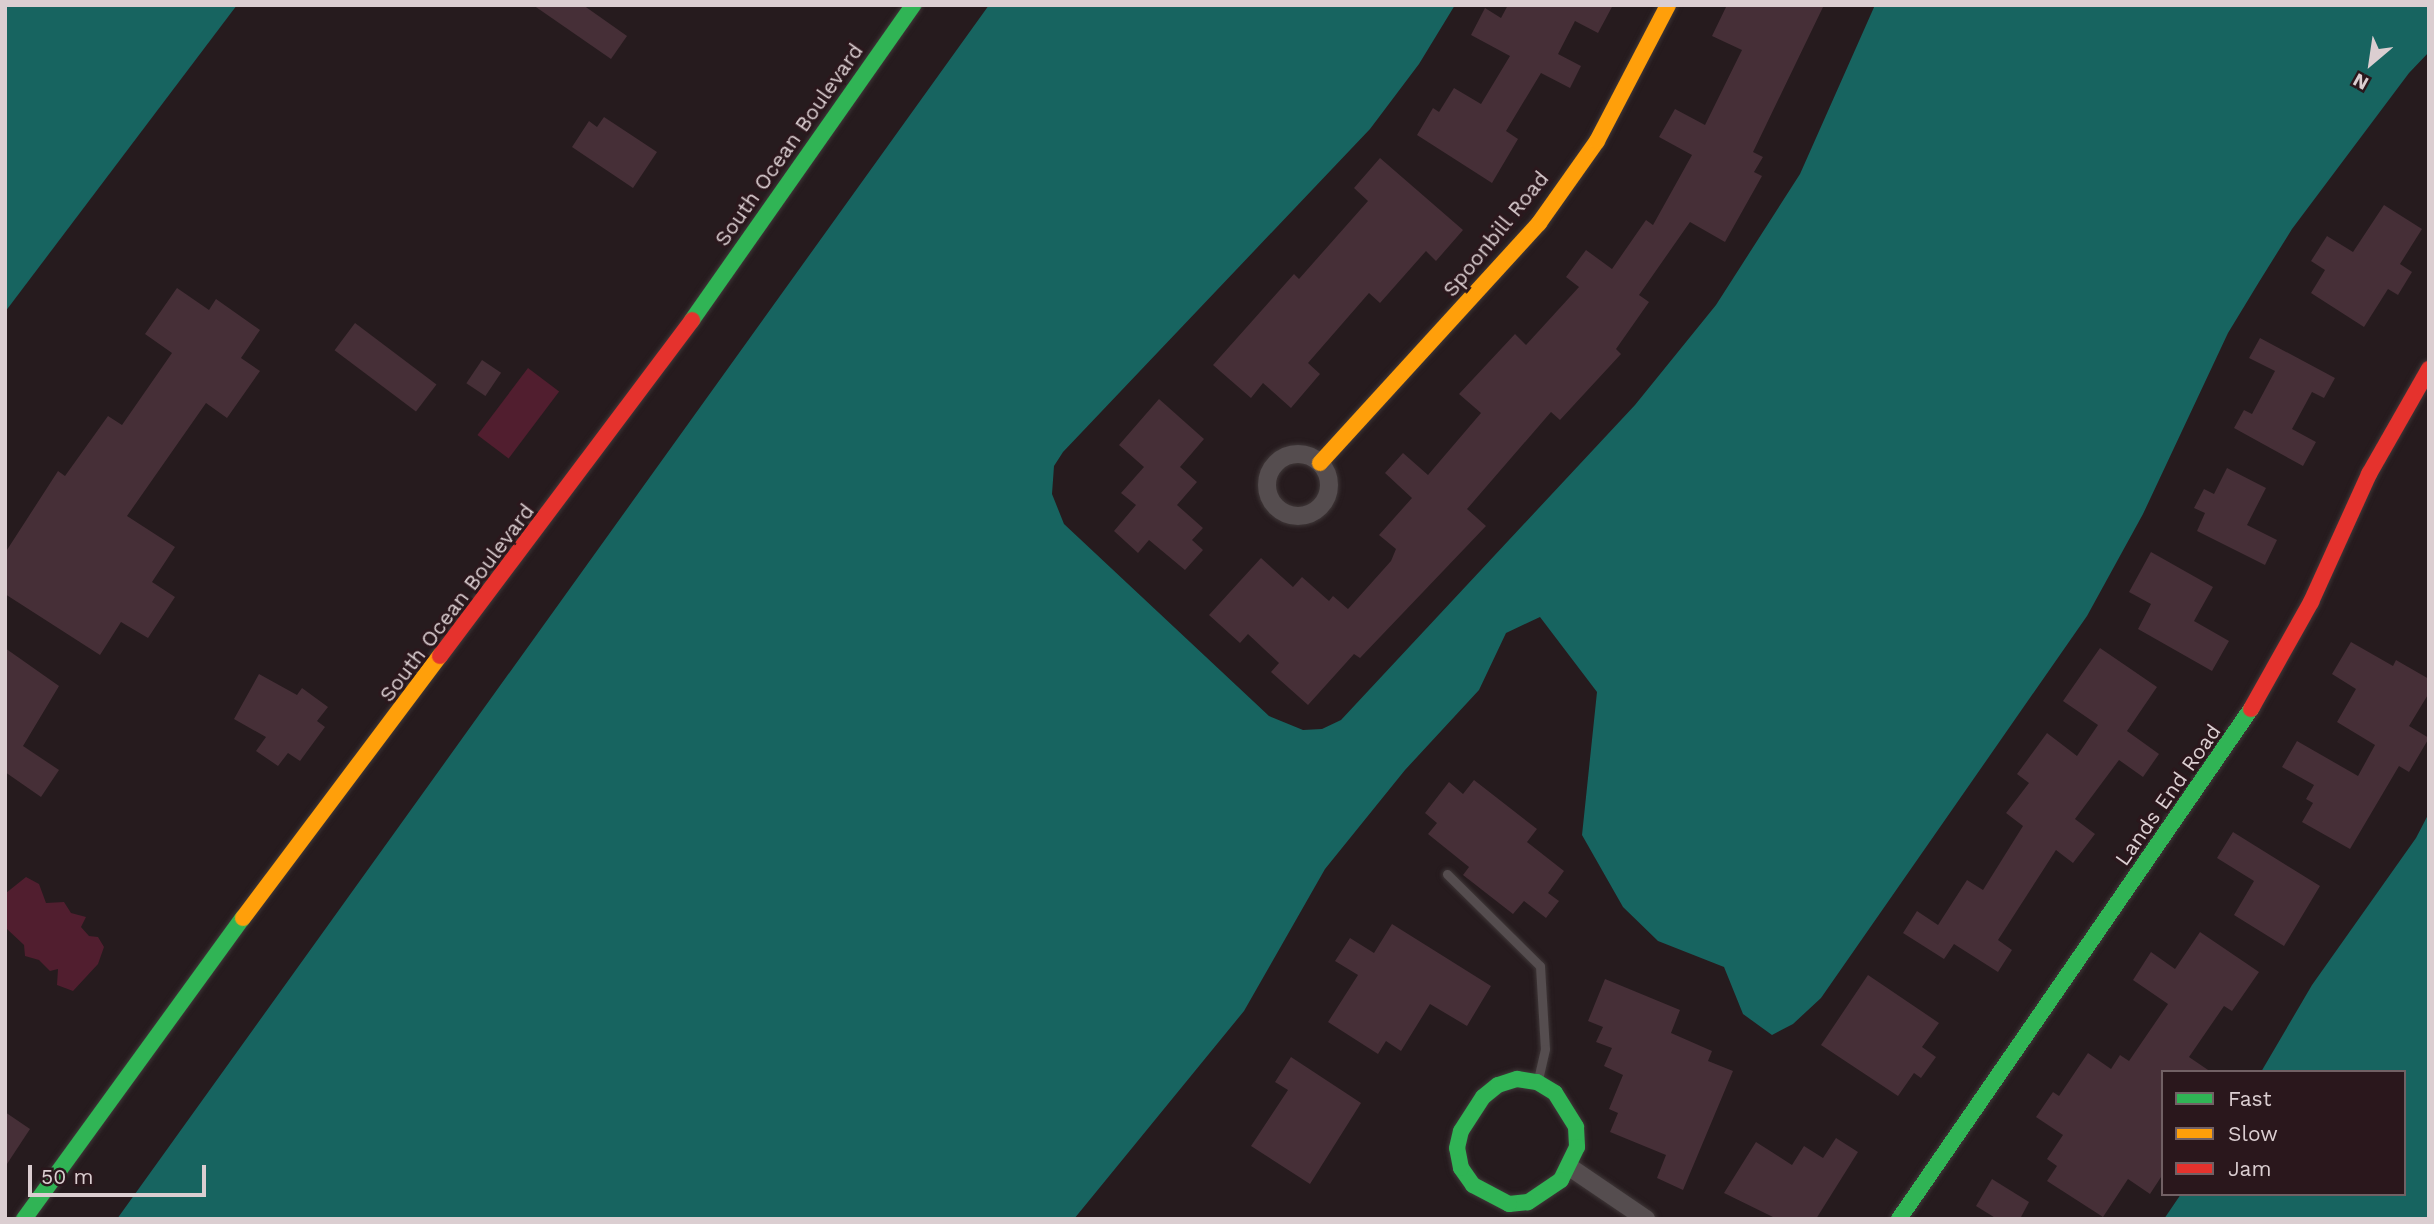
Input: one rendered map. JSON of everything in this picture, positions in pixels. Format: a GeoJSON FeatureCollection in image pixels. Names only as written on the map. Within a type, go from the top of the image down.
{"type":"FeatureCollection","features":[{"type":"Feature","properties":{"kind":"street","name":"South Ocean Boulevard"},"geometry":{"type":"LineString","coordinates":[[24,1219],[149,1044],[684,331],[913,5]]}},
{"type":"Feature","properties":{"kind":"street","name":"Spoonbill Road"},"geometry":{"type":"LineString","coordinates":[[1320,463],[1539,223],[1597,141],[1642,63],[1668,5]]}},
{"type":"Feature","properties":{"kind":"street","name":"Lands End Road"},"geometry":{"type":"LineString","coordinates":[[1899,1219],[2242,725],[2311,603],[2370,474],[2429,369]]}},
{"type":"Feature","properties":{"kind":"street"},"geometry":{"type":"LineString","coordinates":[[1517,1079],[1537,1082],[1555,1093],[1576,1128],[1577,1147],[1571,1168],[1528,1202],[1509,1204],[1473,1185],[1461,1168],[1457,1148],[1461,1130],[1483,1097],[1498,1084],[1517,1079]]}},
{"type":"Feature","properties":{"kind":"street"},"geometry":{"type":"LineString","coordinates":[[1571,1168],[1646,1219]]}},
{"type":"Feature","properties":{"kind":"lane"},"geometry":{"type":"LineString","coordinates":[[1447,874],[1540,966],[1545,1049],[1537,1082]]}},
{"type":"Feature","properties":{"kind":"shaded area"},"geometry":{"type":"Polygon","coordinates":[[[528,368],[559,391],[509,459],[477,435],[528,368]]]}},
{"type":"Feature","properties":{"kind":"shaded area"},"geometry":{"type":"Polygon","coordinates":[[[26,877],[39,884],[46,903],[64,902],[71,913],[86,917],[81,927],[89,936],[98,937],[104,947],[98,964],[73,991],[57,985],[58,969],[50,971],[39,960],[25,956],[24,945],[7,929],[6,893],[26,877]]]}},
{"type":"Feature","properties":{"kind":"water"},"geometry":{"type":"Polygon","coordinates":[[[5,5],[237,5],[5,312],[5,5]]]}},
{"type":"Feature","properties":{"kind":"water"},"geometry":{"type":"Polygon","coordinates":[[[989,5],[1455,5],[1419,64],[1370,129],[1063,452],[1054,466],[1052,494],[1064,524],[1269,716],[1303,730],[1322,729],[1341,720],[1635,405],[1716,305],[1800,174],[1875,5],[2429,5],[2429,52],[2409,73],[2292,229],[2228,333],[2143,514],[2087,616],[1821,998],[1793,1024],[1772,1035],[1743,1014],[1724,967],[1658,941],[1623,907],[1582,835],[1597,692],[1540,617],[1506,633],[1479,690],[1405,770],[1325,869],[1244,1011],[1074,1219],[117,1219],[989,5]]]}},
{"type":"Feature","properties":{"kind":"water"},"geometry":{"type":"Polygon","coordinates":[[[2429,813],[2429,1219],[2164,1219],[2180,1196],[2406,1196],[2406,1070],[2262,1070],[2312,985],[2416,838],[2429,813]]]}},
{"type":"Feature","properties":{"kind":"building"},"geometry":{"type":"Polygon","coordinates":[[[533,5],[583,5],[627,36],[611,59],[533,5]]]}},
{"type":"Feature","properties":{"kind":"building"},"geometry":{"type":"Polygon","coordinates":[[[1508,5],[1613,5],[1598,33],[1575,21],[1558,54],[1581,66],[1570,88],[1541,73],[1506,131],[1518,139],[1492,183],[1417,135],[1433,108],[1439,112],[1454,88],[1481,104],[1510,56],[1471,35],[1485,8],[1501,18],[1508,5]]]}},
{"type":"Feature","properties":{"kind":"building"},"geometry":{"type":"Polygon","coordinates":[[[1727,5],[1824,5],[1753,152],[1763,157],[1754,172],[1762,176],[1725,242],[1690,222],[1639,295],[1649,302],[1616,349],[1621,354],[1560,420],[1551,412],[1467,509],[1486,526],[1360,658],[1354,654],[1308,705],[1271,672],[1279,663],[1248,634],[1240,643],[1209,615],[1261,558],[1293,587],[1302,577],[1329,601],[1333,596],[1348,609],[1391,561],[1396,549],[1379,535],[1412,498],[1385,473],[1403,453],[1428,475],[1481,413],[1459,394],[1515,334],[1526,345],[1579,287],[1566,277],[1586,250],[1612,269],[1646,220],[1653,225],[1692,155],[1659,137],[1675,109],[1705,125],[1742,50],[1712,36],[1727,5]]]}},
{"type":"Feature","properties":{"kind":"building"},"geometry":{"type":"Polygon","coordinates":[[[604,117],[657,152],[633,188],[572,147],[589,121],[597,127],[604,117]]]}},
{"type":"Feature","properties":{"kind":"building"},"geometry":{"type":"Polygon","coordinates":[[[1380,158],[1463,230],[1436,261],[1426,251],[1380,303],[1369,293],[1308,363],[1320,374],[1291,408],[1263,383],[1251,398],[1213,365],[1294,274],[1299,279],[1368,201],[1354,188],[1380,158]]]}},
{"type":"Feature","properties":{"kind":"building"},"geometry":{"type":"Polygon","coordinates":[[[2384,205],[2422,229],[2400,264],[2412,272],[2398,295],[2388,289],[2364,327],[2311,293],[2325,270],[2311,261],[2327,236],[2353,252],[2384,205]]]}},
{"type":"Feature","properties":{"kind":"building"},"geometry":{"type":"Polygon","coordinates":[[[177,288],[209,310],[216,299],[260,330],[241,358],[260,371],[227,418],[206,403],[127,516],[175,547],[152,582],[175,597],[148,638],[121,622],[100,655],[5,594],[5,553],[58,471],[65,476],[108,416],[122,425],[172,353],[145,334],[177,288]]]}},
{"type":"Feature","properties":{"kind":"building"},"geometry":{"type":"Polygon","coordinates":[[[355,323],[436,384],[416,412],[335,350],[355,323]]]}},
{"type":"Feature","properties":{"kind":"building"},"geometry":{"type":"Polygon","coordinates":[[[2260,338],[2335,378],[2324,398],[2312,392],[2292,429],[2316,442],[2303,466],[2234,428],[2244,410],[2252,414],[2275,371],[2249,358],[2260,338]]]}},
{"type":"Feature","properties":{"kind":"building"},"geometry":{"type":"Polygon","coordinates":[[[482,360],[501,373],[485,396],[466,383],[482,360]]]}},
{"type":"Feature","properties":{"kind":"building"},"geometry":{"type":"Polygon","coordinates":[[[1159,399],[1204,439],[1180,467],[1197,482],[1177,505],[1203,528],[1192,540],[1203,550],[1185,570],[1149,540],[1138,553],[1114,531],[1136,505],[1121,493],[1144,467],[1119,445],[1159,399]]]}},
{"type":"Feature","properties":{"kind":"building"},"geometry":{"type":"Polygon","coordinates":[[[2227,468],[2266,488],[2247,525],[2277,540],[2265,565],[2197,531],[2205,513],[2194,508],[2204,489],[2214,494],[2227,468]]]}},
{"type":"Feature","properties":{"kind":"building"},"geometry":{"type":"Polygon","coordinates":[[[2151,552],[2213,587],[2194,621],[2229,641],[2212,671],[2138,629],[2151,604],[2129,592],[2151,552]]]}},
{"type":"Feature","properties":{"kind":"building"},"geometry":{"type":"Polygon","coordinates":[[[2351,642],[2393,666],[2396,660],[2429,679],[2429,693],[2409,726],[2429,738],[2409,772],[2399,766],[2350,849],[2302,822],[2313,803],[2306,799],[2314,785],[2282,767],[2297,741],[2358,776],[2375,745],[2337,722],[2356,689],[2332,674],[2351,642]]]}},
{"type":"Feature","properties":{"kind":"building"},"geometry":{"type":"Polygon","coordinates":[[[5,648],[59,686],[23,746],[59,770],[41,797],[5,772],[5,648]]]}},
{"type":"Feature","properties":{"kind":"building"},"geometry":{"type":"Polygon","coordinates":[[[2100,648],[2157,687],[2127,731],[2159,754],[2143,777],[2119,760],[2075,819],[2095,834],[2073,863],[2056,850],[1998,940],[2012,950],[1998,972],[1954,944],[1944,959],[1903,933],[1917,911],[1938,925],[1967,880],[1983,890],[2023,826],[2006,813],[2029,783],[2017,774],[2047,733],[2077,756],[2098,725],[2063,701],[2100,648]]]}},
{"type":"Feature","properties":{"kind":"building"},"geometry":{"type":"Polygon","coordinates":[[[259,674],[297,695],[302,688],[328,707],[317,721],[325,727],[300,761],[288,753],[278,766],[256,751],[266,737],[234,719],[259,674]]]}},
{"type":"Feature","properties":{"kind":"building"},"geometry":{"type":"Polygon","coordinates":[[[1474,780],[1537,829],[1527,842],[1564,871],[1548,893],[1559,901],[1546,918],[1524,901],[1513,914],[1463,875],[1469,867],[1428,834],[1437,823],[1425,813],[1449,782],[1463,794],[1474,780]]]}},
{"type":"Feature","properties":{"kind":"building"},"geometry":{"type":"Polygon","coordinates":[[[2233,832],[2320,886],[2284,946],[2234,915],[2254,881],[2217,858],[2233,832]]]}},
{"type":"Feature","properties":{"kind":"building"},"geometry":{"type":"Polygon","coordinates":[[[1392,924],[1491,986],[1467,1026],[1430,1004],[1401,1051],[1386,1041],[1378,1054],[1328,1022],[1358,975],[1335,961],[1350,938],[1374,953],[1392,924]]]}},
{"type":"Feature","properties":{"kind":"building"},"geometry":{"type":"Polygon","coordinates":[[[2200,932],[2259,972],[2232,1011],[2224,1006],[2189,1057],[2208,1070],[2161,1070],[2161,1177],[2150,1194],[2128,1179],[2103,1217],[2047,1181],[2057,1166],[2047,1159],[2063,1135],[2036,1117],[2053,1092],[2059,1096],[2088,1053],[2111,1069],[2120,1055],[2129,1061],[2168,1004],[2133,980],[2151,952],[2175,969],[2200,932]]]}},
{"type":"Feature","properties":{"kind":"building"},"geometry":{"type":"Polygon","coordinates":[[[1868,975],[1939,1023],[1922,1047],[1936,1057],[1921,1078],[1914,1073],[1898,1096],[1821,1045],[1868,975]]]}},
{"type":"Feature","properties":{"kind":"building"},"geometry":{"type":"Polygon","coordinates":[[[1605,979],[1680,1010],[1671,1033],[1712,1051],[1708,1061],[1733,1071],[1683,1190],[1657,1178],[1666,1155],[1610,1132],[1618,1113],[1609,1109],[1623,1075],[1604,1066],[1612,1048],[1596,1042],[1603,1027],[1588,1021],[1605,979]]]}},
{"type":"Feature","properties":{"kind":"building"},"geometry":{"type":"Polygon","coordinates":[[[1291,1057],[1361,1103],[1310,1184],[1251,1146],[1288,1090],[1275,1082],[1291,1057]]]}},
{"type":"Feature","properties":{"kind":"building"},"geometry":{"type":"Polygon","coordinates":[[[5,1112],[30,1129],[5,1167],[5,1112]]]}},
{"type":"Feature","properties":{"kind":"building"},"geometry":{"type":"Polygon","coordinates":[[[1836,1138],[1858,1152],[1816,1219],[1777,1219],[1724,1193],[1756,1142],[1792,1165],[1804,1146],[1823,1158],[1836,1138]]]}},
{"type":"Feature","properties":{"kind":"building"},"geometry":{"type":"Polygon","coordinates":[[[1992,1179],[2029,1202],[2020,1219],[1997,1219],[1976,1206],[1992,1179]]]}},
{"type":"Feature","properties":{"kind":"traffic: fast"},"geometry":{"type":"LineString","coordinates":[[692,320],[913,5]]}},
{"type":"Feature","properties":{"kind":"traffic: fast"},"geometry":{"type":"LineString","coordinates":[[1899,1219],[2251,709]]}},
{"type":"Feature","properties":{"kind":"traffic: fast"},"geometry":{"type":"LineString","coordinates":[[24,1219],[243,918]]}},
{"type":"Feature","properties":{"kind":"traffic: fast"},"geometry":{"type":"LineString","coordinates":[[1517,1079],[1537,1082],[1555,1093],[1576,1127],[1577,1147],[1561,1180],[1528,1202],[1509,1204],[1473,1185],[1461,1168],[1457,1148],[1461,1131],[1483,1097],[1498,1085],[1517,1079]]}},
{"type":"Feature","properties":{"kind":"traffic: slow"},"geometry":{"type":"LineString","coordinates":[[1320,463],[1539,223],[1597,141],[1668,5]]}},
{"type":"Feature","properties":{"kind":"traffic: slow"},"geometry":{"type":"LineString","coordinates":[[243,918],[440,656]]}},
{"type":"Feature","properties":{"kind":"traffic: jam"},"geometry":{"type":"LineString","coordinates":[[440,656],[692,320]]}},
{"type":"Feature","properties":{"kind":"traffic: jam"},"geometry":{"type":"LineString","coordinates":[[2251,709],[2311,602],[2369,474],[2429,369]]}}]}
